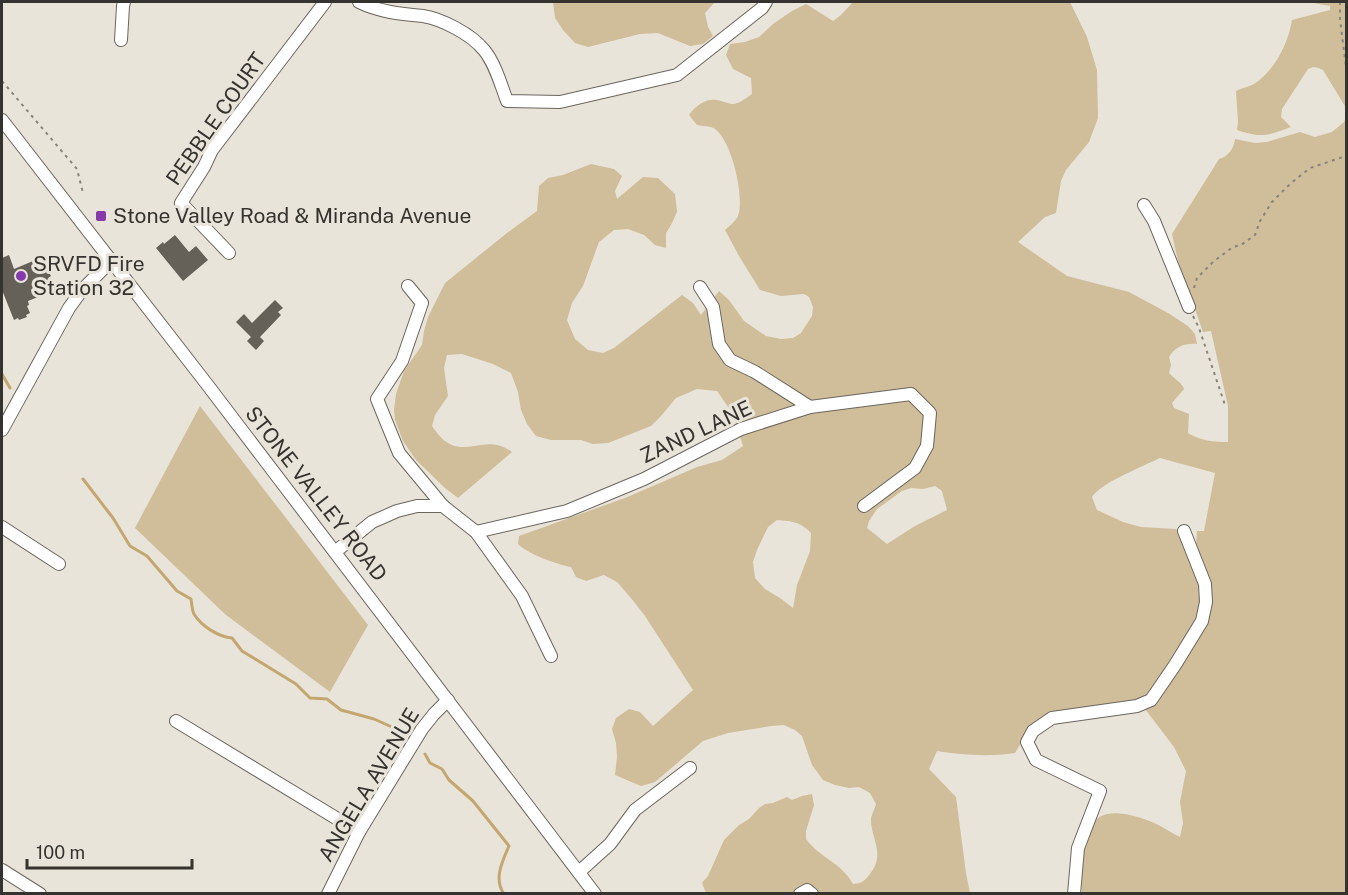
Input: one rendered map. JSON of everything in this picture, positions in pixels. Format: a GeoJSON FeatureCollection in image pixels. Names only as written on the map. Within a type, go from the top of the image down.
{"type":"FeatureCollection","features":[{"type":"Feature","properties":{"kind":"street"},"geometry":{"type":"LineString","coordinates":[[121,40],[124,2]]}},
{"type":"Feature","properties":{"kind":"street","name":"PEBBLE COURT"},"geometry":{"type":"LineString","coordinates":[[229,253],[181,203],[212,150],[325,2]]}},
{"type":"Feature","properties":{"kind":"street"},"geometry":{"type":"LineString","coordinates":[[359,2],[369,7],[406,15],[425,16],[452,26],[467,35],[484,50],[497,74],[507,101],[560,102],[677,75],[762,8],[766,2]]}},
{"type":"Feature","properties":{"kind":"street","name":"STONE VALLEY ROAD"},"geometry":{"type":"LineString","coordinates":[[2,120],[596,894]]}},
{"type":"Feature","properties":{"kind":"street"},"geometry":{"type":"LineString","coordinates":[[1144,205],[1154,221],[1189,307]]}},
{"type":"Feature","properties":{"kind":"street"},"geometry":{"type":"LineString","coordinates":[[2,430],[69,308],[82,290],[111,261]]}},
{"type":"Feature","properties":{"kind":"street"},"geometry":{"type":"LineString","coordinates":[[408,286],[422,303],[402,361],[377,399],[399,453],[442,506],[476,532],[522,596],[551,656]]}},
{"type":"Feature","properties":{"kind":"street"},"geometry":{"type":"LineString","coordinates":[[700,287],[713,307],[719,344],[730,360],[755,372],[810,406]]}},
{"type":"Feature","properties":{"kind":"street","name":"ZAND LANE"},"geometry":{"type":"LineString","coordinates":[[476,532],[567,511],[644,479],[741,429],[810,406],[911,394],[930,413],[927,446],[915,468],[864,506]]}},
{"type":"Feature","properties":{"kind":"street"},"geometry":{"type":"LineString","coordinates":[[335,552],[372,522],[397,511],[417,506],[442,506]]}},
{"type":"Feature","properties":{"kind":"street"},"geometry":{"type":"LineString","coordinates":[[2,527],[59,564]]}},
{"type":"Feature","properties":{"kind":"street"},"geometry":{"type":"LineString","coordinates":[[1074,894],[1078,848],[1100,791],[1036,760],[1027,742],[1034,731],[1052,718],[1137,706],[1150,700],[1202,621],[1206,602],[1205,584],[1184,531]]}},
{"type":"Feature","properties":{"kind":"street","name":"ANGELA AVENUE"},"geometry":{"type":"LineString","coordinates":[[328,894],[359,832],[422,729],[448,700]]}},
{"type":"Feature","properties":{"kind":"street"},"geometry":{"type":"LineString","coordinates":[[176,722],[359,832]]}},
{"type":"Feature","properties":{"kind":"street"},"geometry":{"type":"LineString","coordinates":[[579,872],[610,844],[635,810],[690,768]]}},
{"type":"Feature","properties":{"kind":"street"},"geometry":{"type":"LineString","coordinates":[[2,870],[40,894]]}},
{"type":"Feature","properties":{"kind":"street"},"geometry":{"type":"LineString","coordinates":[[800,894],[807,890],[812,894]]}},
{"type":"Feature","properties":{"kind":"path"},"geometry":{"type":"LineString","coordinates":[[1340,2],[1340,19],[1347,67]]}},
{"type":"Feature","properties":{"kind":"path"},"geometry":{"type":"LineString","coordinates":[[2,81],[77,169],[83,193]]}},
{"type":"Feature","properties":{"kind":"path"},"geometry":{"type":"LineString","coordinates":[[1225,405],[1199,328],[1189,307],[1197,278],[1214,261],[1255,234],[1272,202],[1291,183],[1310,168],[1347,156]]}},
{"type":"Feature","properties":{"kind":"shaded area"},"geometry":{"type":"Polygon","coordinates":[[[553,2],[715,2],[705,13],[713,36],[703,44],[690,46],[658,33],[640,34],[588,47],[575,43],[563,30],[555,18],[553,2]]]}},
{"type":"Feature","properties":{"kind":"shaded area"},"geometry":{"type":"Polygon","coordinates":[[[853,2],[1070,2],[1087,37],[1097,70],[1098,118],[1089,142],[1066,170],[1061,181],[1056,213],[1045,217],[1018,242],[1067,276],[1129,292],[1188,326],[1195,334],[1197,344],[1181,346],[1169,357],[1171,365],[1169,373],[1180,382],[1184,389],[1172,403],[1174,408],[1189,414],[1188,433],[1207,440],[1228,442],[1228,406],[1211,331],[1203,332],[1178,261],[1172,234],[1219,159],[1230,151],[1235,139],[1255,143],[1267,142],[1300,132],[1315,137],[1332,132],[1346,118],[1346,893],[1082,893],[1086,842],[1098,818],[1117,813],[1132,815],[1156,824],[1180,837],[1183,823],[1180,802],[1186,771],[1174,747],[1145,709],[1156,701],[1191,651],[1206,621],[1196,546],[1197,531],[1204,531],[1215,473],[1160,458],[1104,486],[1092,497],[1097,510],[1123,522],[1141,527],[1176,529],[1184,543],[1201,592],[1198,620],[1171,664],[1146,694],[1138,701],[1028,731],[1015,753],[976,755],[937,751],[929,769],[956,797],[970,893],[706,893],[702,883],[708,876],[724,840],[739,825],[765,804],[787,797],[792,800],[812,794],[814,805],[806,831],[806,839],[843,870],[853,884],[862,882],[877,860],[871,825],[876,804],[870,793],[859,787],[849,788],[823,780],[812,765],[802,736],[784,725],[728,733],[703,741],[655,782],[641,786],[615,775],[617,757],[612,729],[616,718],[629,709],[640,712],[653,726],[693,690],[645,616],[617,582],[604,575],[586,581],[576,577],[571,567],[543,558],[518,544],[519,536],[625,498],[697,467],[722,460],[743,446],[733,414],[717,391],[697,389],[676,398],[651,426],[608,443],[551,440],[536,436],[527,424],[511,373],[493,364],[462,354],[447,355],[444,368],[448,396],[435,415],[432,426],[442,439],[452,445],[461,447],[490,444],[501,446],[512,452],[458,498],[416,460],[403,441],[395,420],[396,394],[404,371],[422,345],[428,317],[445,283],[537,211],[539,186],[548,178],[591,164],[614,169],[622,176],[615,191],[617,199],[643,177],[658,178],[675,194],[677,212],[666,233],[666,248],[655,245],[644,235],[628,229],[614,230],[599,242],[583,286],[572,303],[567,320],[575,339],[588,350],[603,353],[614,348],[682,295],[693,303],[701,315],[719,291],[729,300],[744,321],[766,336],[781,339],[793,338],[801,333],[812,316],[813,307],[809,297],[804,294],[781,296],[760,290],[725,230],[737,218],[740,208],[736,170],[732,157],[721,135],[715,129],[697,125],[689,115],[707,101],[716,100],[734,104],[752,94],[751,78],[733,69],[726,55],[730,44],[759,37],[773,24],[806,4],[833,21],[853,2]],[[935,486],[902,491],[877,509],[867,528],[887,544],[915,526],[947,510],[942,491],[935,486]],[[777,520],[768,527],[757,550],[753,562],[755,578],[765,589],[793,608],[797,585],[810,551],[811,533],[796,523],[777,520]]]}},
{"type":"Feature","properties":{"kind":"shaded area"},"geometry":{"type":"Polygon","coordinates":[[[1308,2],[1346,2],[1346,108],[1323,70],[1312,67],[1308,69],[1282,109],[1281,117],[1291,127],[1264,135],[1237,130],[1236,91],[1254,84],[1274,64],[1284,47],[1292,20],[1330,10],[1330,6],[1308,2]]]}},
{"type":"Feature","properties":{"kind":"shaded area"},"geometry":{"type":"Polygon","coordinates":[[[200,406],[368,625],[330,692],[226,615],[135,528],[200,406]]]}},
{"type":"Feature","properties":{"kind":"building"},"geometry":{"type":"Polygon","coordinates":[[[175,235],[189,252],[196,246],[208,260],[183,281],[156,248],[175,235]]]}},
{"type":"Feature","properties":{"kind":"building"},"geometry":{"type":"Polygon","coordinates":[[[9,255],[14,269],[45,256],[50,268],[47,269],[51,276],[48,278],[50,282],[34,288],[38,297],[28,301],[27,306],[30,313],[19,320],[18,318],[14,320],[2,290],[2,258],[9,255]]]}},
{"type":"Feature","properties":{"kind":"building"},"geometry":{"type":"Polygon","coordinates":[[[275,300],[283,308],[278,312],[281,315],[260,337],[264,341],[256,350],[247,341],[251,337],[236,322],[244,314],[252,323],[275,300]]]}},
{"type":"Feature","properties":{"kind":"waterway"},"geometry":{"type":"LineString","coordinates":[[2,374],[10,388]]}},
{"type":"Feature","properties":{"kind":"waterway"},"geometry":{"type":"LineString","coordinates":[[83,479],[113,518],[130,546],[147,556],[177,591],[191,599],[194,614],[206,627],[222,636],[232,638],[242,651],[296,684],[310,698],[327,699],[341,710],[374,719],[403,732]]}},
{"type":"Feature","properties":{"kind":"waterway"},"geometry":{"type":"LineString","coordinates":[[425,754],[430,763],[442,769],[449,780],[473,801],[509,846],[499,876],[504,894]]}},
{"type":"Feature","properties":{"kind":"place","name":"Stone Valley Road & Miranda Avenue"},"geometry":{"type":"Point","coordinates":[101,216]}},
{"type":"Feature","properties":{"kind":"place","name":"SRVFD Fire Station 32"},"geometry":{"type":"Point","coordinates":[21,276]}}]}
